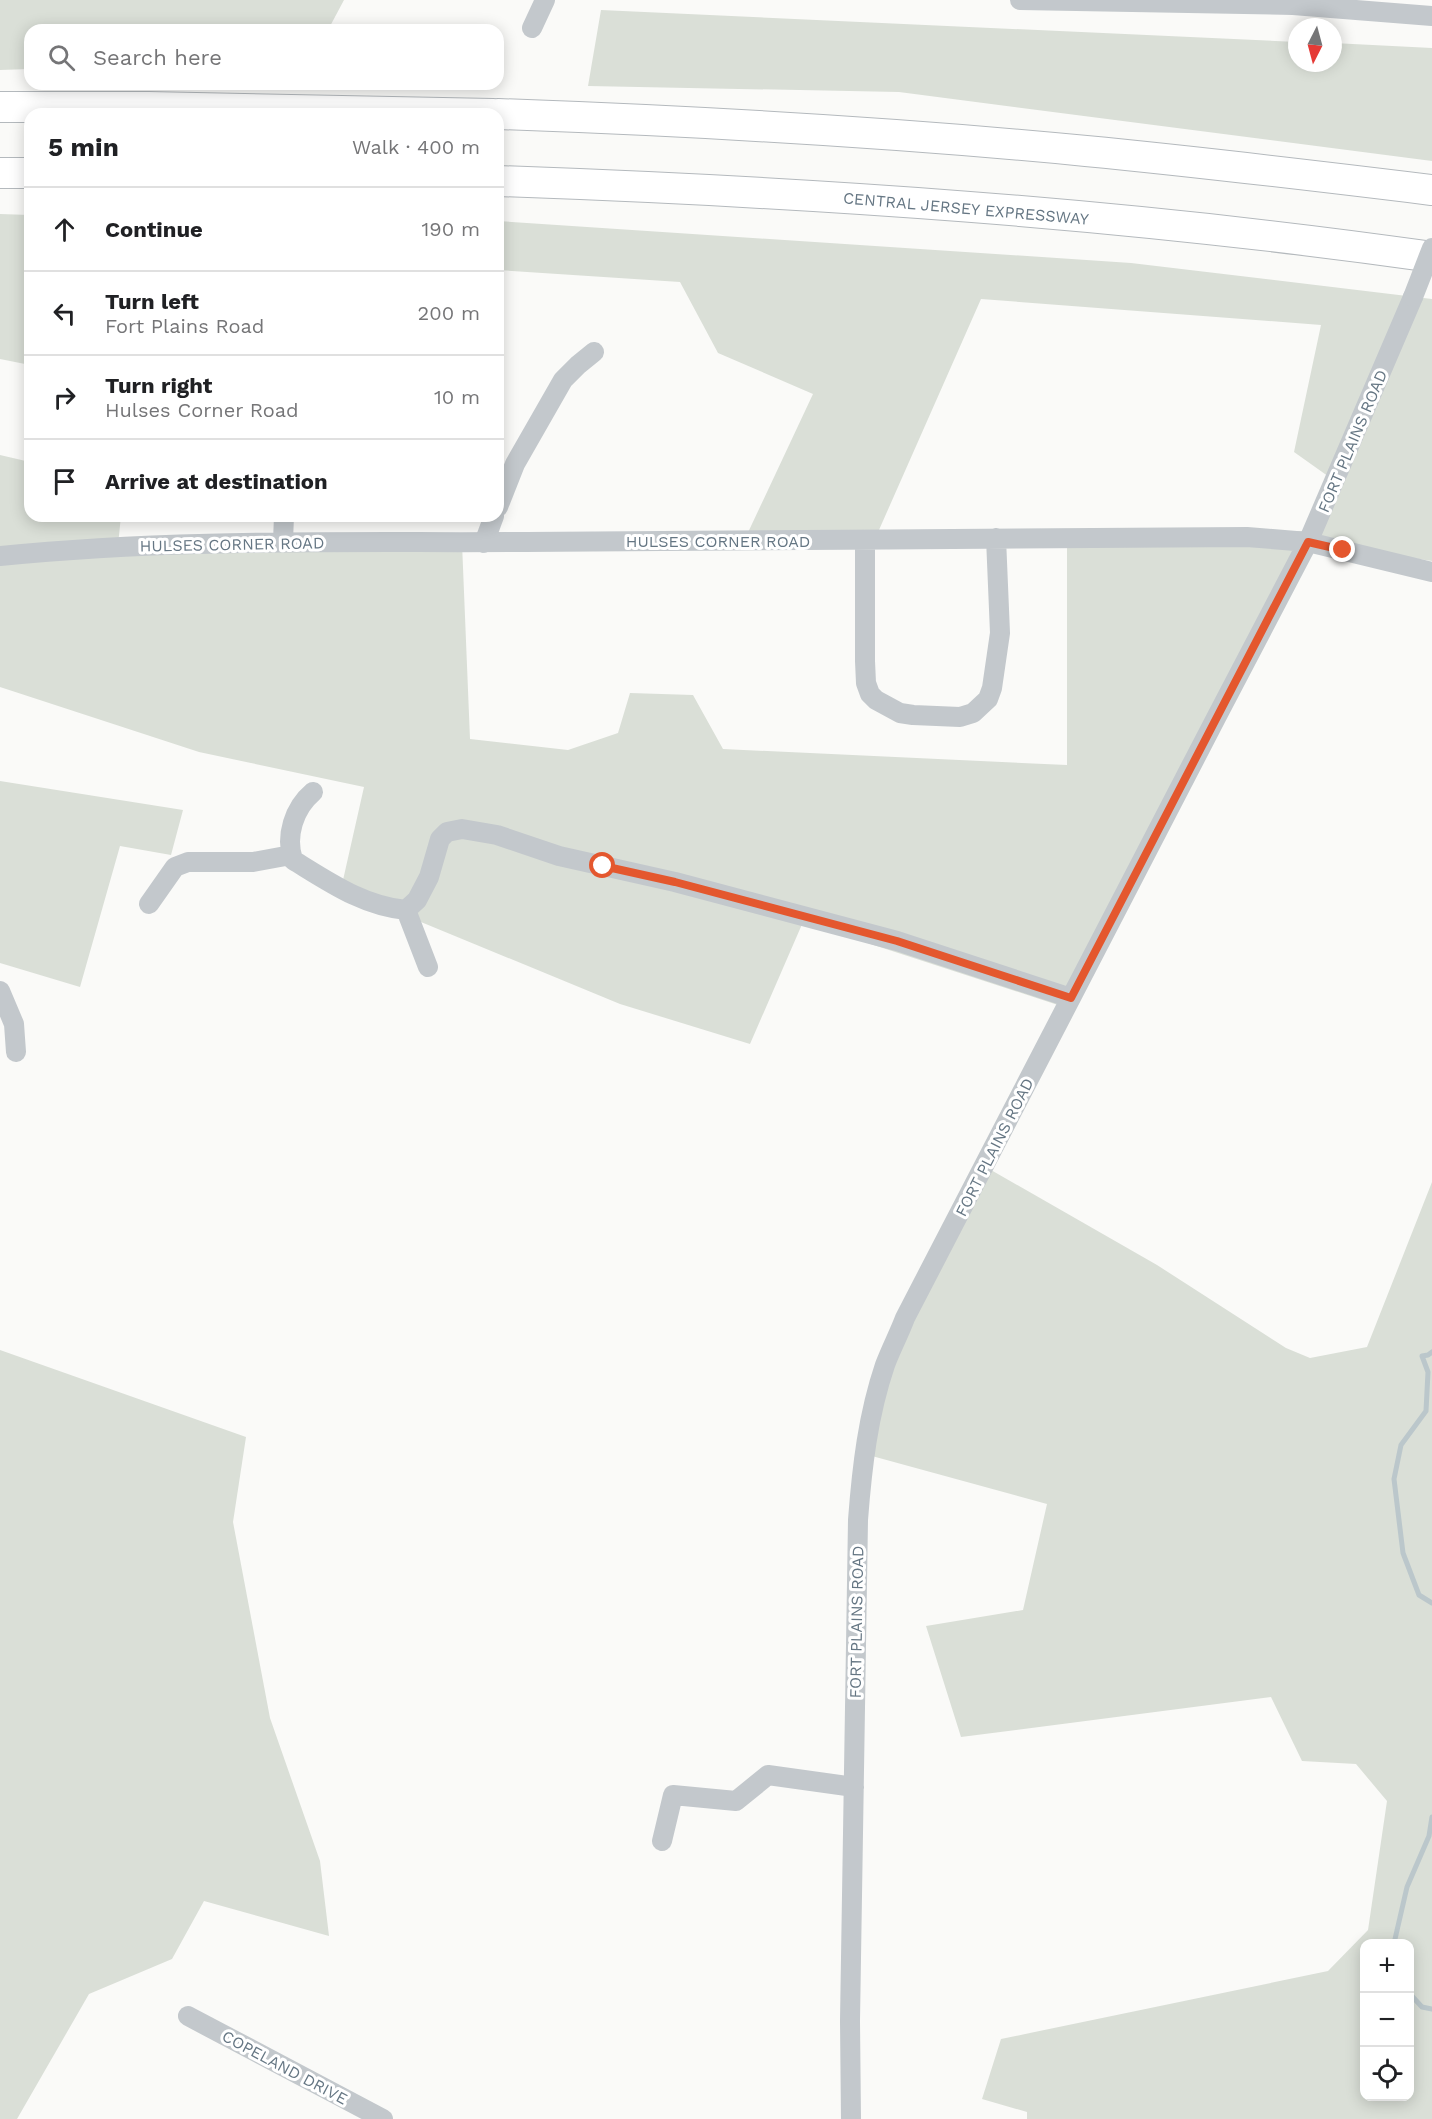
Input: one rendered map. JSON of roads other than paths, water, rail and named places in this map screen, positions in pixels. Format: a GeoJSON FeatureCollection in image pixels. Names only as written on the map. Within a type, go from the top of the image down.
{"type":"FeatureCollection","features":[{"type":"Feature","properties":{"kind":"highway"},"geometry":{"type":"LineString","coordinates":[[0,107],[198,108]]}},
{"type":"Feature","properties":{"kind":"highway"},"geometry":{"type":"LineString","coordinates":[[504,114],[754,125],[931,138],[1085,151],[1432,190]]}},
{"type":"Feature","properties":{"kind":"highway"},"geometry":{"type":"LineString","coordinates":[[0,173],[24,173]]}},
{"type":"Feature","properties":{"kind":"highway","name":"CENTRAL JERSEY EXPRESSWAY"},"geometry":{"type":"LineString","coordinates":[[504,181],[892,201],[1167,226],[1432,257]]}},
{"type":"Feature","properties":{"kind":"street"},"geometry":{"type":"LineString","coordinates":[[532,28],[545,0]]}},
{"type":"Feature","properties":{"kind":"street"},"geometry":{"type":"LineString","coordinates":[[1020,0],[1293,5],[1432,16]]}},
{"type":"Feature","properties":{"kind":"street","name":"FORT PLAINS ROAD"},"geometry":{"type":"LineString","coordinates":[[851,2119],[858,1520],[863,1464],[876,1394],[886,1362],[906,1318],[1308,542],[1432,248]]}},
{"type":"Feature","properties":{"kind":"street"},"geometry":{"type":"LineString","coordinates":[[504,492],[515,464],[562,381],[594,352]]}},
{"type":"Feature","properties":{"kind":"street"},"geometry":{"type":"LineString","coordinates":[[283,541],[284,522]]}},
{"type":"Feature","properties":{"kind":"street"},"geometry":{"type":"LineString","coordinates":[[484,543],[492,522]]}},
{"type":"Feature","properties":{"kind":"street","name":"HULSES CORNER ROAD"},"geometry":{"type":"LineString","coordinates":[[0,556],[134,546],[283,541],[484,543],[1247,537],[1308,542],[1432,572]]}},
{"type":"Feature","properties":{"kind":"street"},"geometry":{"type":"LineString","coordinates":[[865,540],[865,661],[866,683],[870,694],[876,700],[900,713],[960,717],[973,713],[988,699],[992,688],[1000,633],[996,538]]}},
{"type":"Feature","properties":{"kind":"street"},"geometry":{"type":"LineString","coordinates":[[313,792],[305,799],[291,827],[289,846],[293,860],[349,894],[388,908],[406,910],[417,900],[434,864],[440,839],[447,832],[462,829],[497,835],[559,856],[675,882],[897,941],[1071,998]]}},
{"type":"Feature","properties":{"kind":"street"},"geometry":{"type":"LineString","coordinates":[[149,904],[175,867],[188,862],[253,862],[291,855]]}},
{"type":"Feature","properties":{"kind":"street"},"geometry":{"type":"LineString","coordinates":[[406,910],[428,968]]}},
{"type":"Feature","properties":{"kind":"street"},"geometry":{"type":"LineString","coordinates":[[0,991],[14,1024],[16,1052]]}},
{"type":"Feature","properties":{"kind":"street"},"geometry":{"type":"LineString","coordinates":[[662,1841],[673,1795],[736,1801],[768,1775],[854,1787]]}},
{"type":"Feature","properties":{"kind":"street","name":"COPELAND DRIVE"},"geometry":{"type":"LineString","coordinates":[[188,2016],[383,2119]]}},
{"type":"Feature","properties":{"kind":"waterway"},"geometry":{"type":"LineString","coordinates":[[1432,1352],[1422,1356],[1428,1372],[1426,1411],[1401,1445],[1394,1479],[1403,1553],[1419,1595],[1432,1603]]}},
{"type":"Feature","properties":{"kind":"waterway"},"geometry":{"type":"LineString","coordinates":[[1395,1939],[1407,1887],[1429,1836],[1432,1817]]}},
{"type":"Feature","properties":{"kind":"waterway"},"geometry":{"type":"LineString","coordinates":[[1414,1998],[1422,2007],[1432,2009]]}}]}
